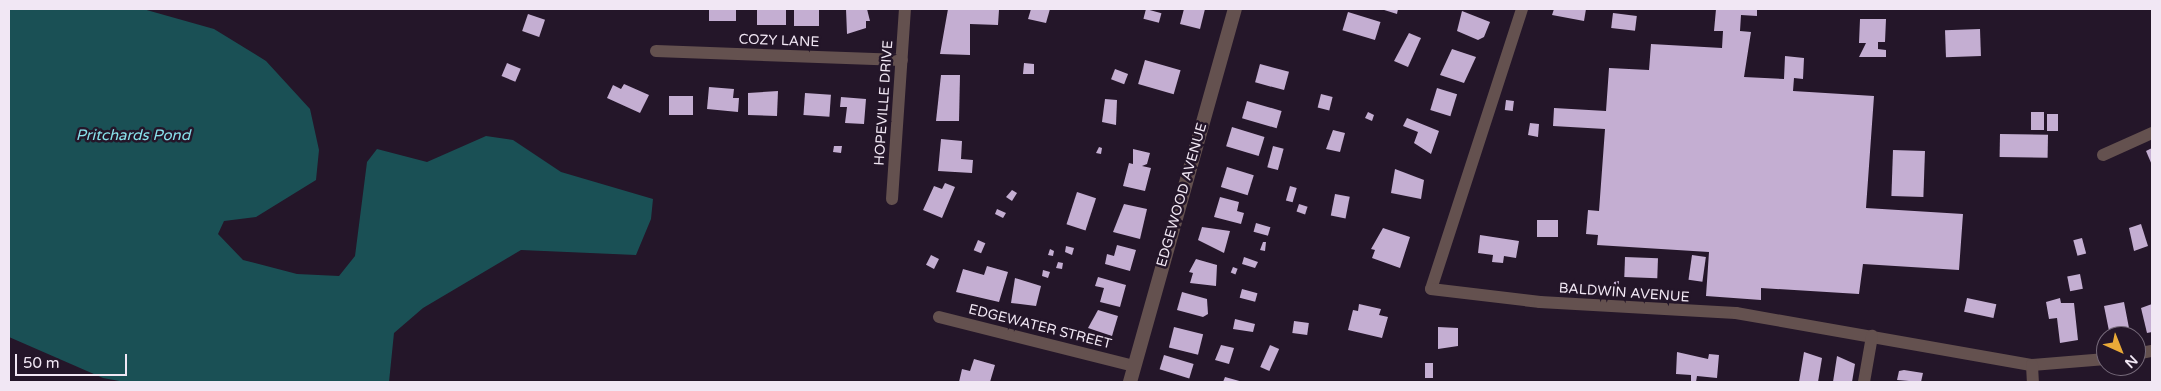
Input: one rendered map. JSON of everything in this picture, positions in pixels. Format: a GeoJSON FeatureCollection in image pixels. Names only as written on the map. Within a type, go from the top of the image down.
{"type":"FeatureCollection","features":[{"type":"Feature","properties":{"kind":"street","name":"HOPEVILLE DRIVE"},"geometry":{"type":"LineString","coordinates":[[892,199],[905,9]]}},
{"type":"Feature","properties":{"kind":"street","name":"EDGEWOOD AVENUE"},"geometry":{"type":"LineString","coordinates":[[1130,382],[1235,9]]}},
{"type":"Feature","properties":{"kind":"street","name":"BALDWIN AVENUE"},"geometry":{"type":"LineString","coordinates":[[1522,9],[1431,289],[1540,302],[1736,313],[2032,366],[2096,360]]}},
{"type":"Feature","properties":{"kind":"street","name":"COZY LANE"},"geometry":{"type":"LineString","coordinates":[[656,51],[902,60]]}},
{"type":"Feature","properties":{"kind":"street"},"geometry":{"type":"LineString","coordinates":[[2103,155],[2152,133]]}},
{"type":"Feature","properties":{"kind":"street","name":"EDGEWATER STREET"},"geometry":{"type":"LineString","coordinates":[[939,317],[1134,366]]}},
{"type":"Feature","properties":{"kind":"street"},"geometry":{"type":"LineString","coordinates":[[1864,382],[1872,336]]}},
{"type":"Feature","properties":{"kind":"street"},"geometry":{"type":"LineString","coordinates":[[2032,366],[2033,382]]}},
{"type":"Feature","properties":{"kind":"water","name":"Pritchards Pond"},"geometry":{"type":"Polygon","coordinates":[[[9,9],[143,9],[214,29],[266,61],[310,109],[319,150],[316,180],[256,217],[224,221],[218,234],[243,260],[297,274],[339,276],[355,256],[367,162],[377,149],[427,162],[486,136],[513,140],[561,172],[653,199],[651,219],[636,255],[521,250],[423,308],[394,333],[389,382],[125,382],[103,378],[9,337],[9,9]]]}},
{"type":"Feature","properties":{"kind":"building"},"geometry":{"type":"Polygon","coordinates":[[[709,9],[736,9],[736,21],[709,21],[709,9]]]}},
{"type":"Feature","properties":{"kind":"building"},"geometry":{"type":"Polygon","coordinates":[[[757,9],[786,9],[786,25],[757,25],[757,9]]]}},
{"type":"Feature","properties":{"kind":"building"},"geometry":{"type":"Polygon","coordinates":[[[794,9],[819,9],[819,26],[794,26],[794,9]]]}},
{"type":"Feature","properties":{"kind":"building"},"geometry":{"type":"Polygon","coordinates":[[[846,9],[867,9],[870,21],[866,21],[866,28],[847,34],[846,9]]]}},
{"type":"Feature","properties":{"kind":"building"},"geometry":{"type":"Polygon","coordinates":[[[948,9],[999,10],[998,25],[970,24],[970,55],[940,54],[948,9]]]}},
{"type":"Feature","properties":{"kind":"building"},"geometry":{"type":"Polygon","coordinates":[[[1031,9],[1050,9],[1046,23],[1028,19],[1031,9]]]}},
{"type":"Feature","properties":{"kind":"building"},"geometry":{"type":"Polygon","coordinates":[[[1146,9],[1161,13],[1159,23],[1143,19],[1146,9]]]}},
{"type":"Feature","properties":{"kind":"building"},"geometry":{"type":"Polygon","coordinates":[[[1184,9],[1205,9],[1200,29],[1180,24],[1184,9]]]}},
{"type":"Feature","properties":{"kind":"building"},"geometry":{"type":"Polygon","coordinates":[[[1381,9],[1398,9],[1397,14],[1381,9]]]}},
{"type":"Feature","properties":{"kind":"building"},"geometry":{"type":"Polygon","coordinates":[[[1554,9],[1586,9],[1584,21],[1552,15],[1554,9]]]}},
{"type":"Feature","properties":{"kind":"building"},"geometry":{"type":"Polygon","coordinates":[[[1716,9],[1757,9],[1757,16],[1741,15],[1740,31],[1751,32],[1744,77],[1784,79],[1785,56],[1804,58],[1803,79],[1794,78],[1793,91],[1874,96],[1866,208],[1963,214],[1959,270],[1863,264],[1859,294],[1761,288],[1761,300],[1706,296],[1709,252],[1597,245],[1598,235],[1586,234],[1588,210],[1599,211],[1605,129],[1553,126],[1554,108],[1606,111],[1609,68],[1649,70],[1651,44],[1722,48],[1723,31],[1714,31],[1716,9]]]}},
{"type":"Feature","properties":{"kind":"building"},"geometry":{"type":"Polygon","coordinates":[[[1462,11],[1490,22],[1484,37],[1478,40],[1457,31],[1462,11]]]}},
{"type":"Feature","properties":{"kind":"building"},"geometry":{"type":"Polygon","coordinates":[[[1348,12],[1381,22],[1375,40],[1342,30],[1348,12]]]}},
{"type":"Feature","properties":{"kind":"building"},"geometry":{"type":"Polygon","coordinates":[[[1613,13],[1637,16],[1635,31],[1611,28],[1613,13]]]}},
{"type":"Feature","properties":{"kind":"building"},"geometry":{"type":"Polygon","coordinates":[[[528,14],[545,20],[539,37],[522,31],[528,14]]]}},
{"type":"Feature","properties":{"kind":"building"},"geometry":{"type":"Polygon","coordinates":[[[1860,19],[1886,19],[1885,42],[1878,42],[1878,49],[1886,50],[1886,57],[1859,57],[1866,43],[1859,43],[1860,19]]]}},
{"type":"Feature","properties":{"kind":"building"},"geometry":{"type":"Polygon","coordinates":[[[1980,29],[1981,56],[1946,57],[1945,30],[1980,29]]]}},
{"type":"Feature","properties":{"kind":"building"},"geometry":{"type":"Polygon","coordinates":[[[1409,33],[1421,38],[1408,67],[1394,61],[1409,33]]]}},
{"type":"Feature","properties":{"kind":"building"},"geometry":{"type":"Polygon","coordinates":[[[1452,49],[1476,57],[1464,83],[1440,75],[1452,49]]]}},
{"type":"Feature","properties":{"kind":"building"},"geometry":{"type":"Polygon","coordinates":[[[1145,60],[1181,70],[1174,94],[1138,84],[1145,60]]]}},
{"type":"Feature","properties":{"kind":"building"},"geometry":{"type":"Polygon","coordinates":[[[507,63],[521,69],[515,82],[502,76],[507,63]]]}},
{"type":"Feature","properties":{"kind":"building"},"geometry":{"type":"Polygon","coordinates":[[[1024,63],[1034,64],[1034,74],[1023,74],[1024,63]]]}},
{"type":"Feature","properties":{"kind":"building"},"geometry":{"type":"Polygon","coordinates":[[[1260,64],[1289,72],[1284,90],[1255,82],[1260,64]]]}},
{"type":"Feature","properties":{"kind":"building"},"geometry":{"type":"Polygon","coordinates":[[[1115,69],[1128,74],[1124,84],[1111,79],[1115,69]]]}},
{"type":"Feature","properties":{"kind":"building"},"geometry":{"type":"Polygon","coordinates":[[[941,75],[960,75],[959,121],[936,121],[941,75]]]}},
{"type":"Feature","properties":{"kind":"building"},"geometry":{"type":"Polygon","coordinates":[[[624,84],[649,95],[640,113],[607,98],[613,85],[621,89],[624,84]]]}},
{"type":"Feature","properties":{"kind":"building"},"geometry":{"type":"Polygon","coordinates":[[[709,87],[734,89],[733,98],[739,98],[738,112],[707,109],[709,87]]]}},
{"type":"Feature","properties":{"kind":"building"},"geometry":{"type":"Polygon","coordinates":[[[1437,88],[1457,94],[1450,116],[1430,110],[1437,88]]]}},
{"type":"Feature","properties":{"kind":"building"},"geometry":{"type":"Polygon","coordinates":[[[778,91],[777,116],[748,115],[748,93],[778,91]]]}},
{"type":"Feature","properties":{"kind":"building"},"geometry":{"type":"Polygon","coordinates":[[[805,93],[831,95],[829,117],[803,115],[805,93]]]}},
{"type":"Feature","properties":{"kind":"building"},"geometry":{"type":"Polygon","coordinates":[[[1321,94],[1333,97],[1329,110],[1318,108],[1321,94]]]}},
{"type":"Feature","properties":{"kind":"building"},"geometry":{"type":"Polygon","coordinates":[[[669,96],[693,96],[693,115],[669,115],[669,96]]]}},
{"type":"Feature","properties":{"kind":"building"},"geometry":{"type":"Polygon","coordinates":[[[841,97],[866,99],[864,124],[845,123],[847,107],[840,107],[841,97]]]}},
{"type":"Feature","properties":{"kind":"building"},"geometry":{"type":"Polygon","coordinates":[[[1105,99],[1117,100],[1116,125],[1102,122],[1105,99]]]}},
{"type":"Feature","properties":{"kind":"building"},"geometry":{"type":"Polygon","coordinates":[[[1506,100],[1514,101],[1513,111],[1505,110],[1506,100]]]}},
{"type":"Feature","properties":{"kind":"building"},"geometry":{"type":"Polygon","coordinates":[[[1247,101],[1282,111],[1277,128],[1242,118],[1247,101]]]}},
{"type":"Feature","properties":{"kind":"building"},"geometry":{"type":"Polygon","coordinates":[[[1368,112],[1374,115],[1372,121],[1365,118],[1368,112]]]}},
{"type":"Feature","properties":{"kind":"building"},"geometry":{"type":"Polygon","coordinates":[[[2031,112],[2044,112],[2044,130],[2031,130],[2031,112]]]}},
{"type":"Feature","properties":{"kind":"building"},"geometry":{"type":"Polygon","coordinates":[[[2047,114],[2058,114],[2058,131],[2047,131],[2047,114]]]}},
{"type":"Feature","properties":{"kind":"building"},"geometry":{"type":"Polygon","coordinates":[[[1407,118],[1439,131],[1431,154],[1414,143],[1418,132],[1403,126],[1407,118]]]}},
{"type":"Feature","properties":{"kind":"building"},"geometry":{"type":"Polygon","coordinates":[[[1530,123],[1539,124],[1538,137],[1528,135],[1530,123]]]}},
{"type":"Feature","properties":{"kind":"building"},"geometry":{"type":"Polygon","coordinates":[[[1232,127],[1265,137],[1259,156],[1226,146],[1232,127]]]}},
{"type":"Feature","properties":{"kind":"building"},"geometry":{"type":"Polygon","coordinates":[[[1333,130],[1345,133],[1340,152],[1326,149],[1333,130]]]}},
{"type":"Feature","properties":{"kind":"building"},"geometry":{"type":"Polygon","coordinates":[[[2000,134],[2048,135],[2048,158],[2000,157],[2000,134]]]}},
{"type":"Feature","properties":{"kind":"building"},"geometry":{"type":"Polygon","coordinates":[[[941,139],[962,141],[961,159],[973,160],[972,173],[938,171],[941,139]]]}},
{"type":"Feature","properties":{"kind":"building"},"geometry":{"type":"Polygon","coordinates":[[[834,146],[842,146],[841,153],[833,152],[834,146]]]}},
{"type":"Feature","properties":{"kind":"building"},"geometry":{"type":"Polygon","coordinates":[[[1273,146],[1284,149],[1278,170],[1267,167],[1273,146]]]}},
{"type":"Feature","properties":{"kind":"building"},"geometry":{"type":"Polygon","coordinates":[[[1099,147],[1102,148],[1101,154],[1096,153],[1099,147]]]}},
{"type":"Feature","properties":{"kind":"building"},"geometry":{"type":"Polygon","coordinates":[[[2152,148],[2152,165],[2146,151],[2152,148]]]}},
{"type":"Feature","properties":{"kind":"building"},"geometry":{"type":"Polygon","coordinates":[[[1133,149],[1150,153],[1147,164],[1142,166],[1151,168],[1145,191],[1123,186],[1129,163],[1133,164],[1133,149]]]}},
{"type":"Feature","properties":{"kind":"building"},"geometry":{"type":"Polygon","coordinates":[[[1893,150],[1925,151],[1923,197],[1891,196],[1893,150]]]}},
{"type":"Feature","properties":{"kind":"building"},"geometry":{"type":"Polygon","coordinates":[[[1227,167],[1254,175],[1248,195],[1221,187],[1227,167]]]}},
{"type":"Feature","properties":{"kind":"building"},"geometry":{"type":"Polygon","coordinates":[[[1395,169],[1424,180],[1421,199],[1391,193],[1395,169]]]}},
{"type":"Feature","properties":{"kind":"building"},"geometry":{"type":"Polygon","coordinates":[[[945,183],[955,187],[942,218],[923,210],[934,186],[942,189],[945,183]]]}},
{"type":"Feature","properties":{"kind":"building"},"geometry":{"type":"Polygon","coordinates":[[[1290,186],[1297,188],[1293,202],[1286,200],[1290,186]]]}},
{"type":"Feature","properties":{"kind":"building"},"geometry":{"type":"Polygon","coordinates":[[[1012,190],[1017,193],[1012,201],[1006,197],[1012,190]]]}},
{"type":"Feature","properties":{"kind":"building"},"geometry":{"type":"Polygon","coordinates":[[[1077,192],[1096,198],[1086,231],[1066,224],[1077,192]]]}},
{"type":"Feature","properties":{"kind":"building"},"geometry":{"type":"Polygon","coordinates":[[[1335,194],[1350,197],[1346,218],[1331,216],[1335,194]]]}},
{"type":"Feature","properties":{"kind":"building"},"geometry":{"type":"Polygon","coordinates":[[[1220,197],[1239,202],[1237,211],[1244,213],[1241,224],[1214,217],[1220,197]]]}},
{"type":"Feature","properties":{"kind":"building"},"geometry":{"type":"Polygon","coordinates":[[[1124,204],[1147,209],[1140,239],[1113,232],[1124,204]]]}},
{"type":"Feature","properties":{"kind":"building"},"geometry":{"type":"Polygon","coordinates":[[[1299,204],[1308,207],[1305,214],[1297,212],[1299,204]]]}},
{"type":"Feature","properties":{"kind":"building"},"geometry":{"type":"Polygon","coordinates":[[[997,209],[1006,213],[1003,218],[995,214],[997,209]]]}},
{"type":"Feature","properties":{"kind":"building"},"geometry":{"type":"Polygon","coordinates":[[[1537,220],[1558,220],[1558,237],[1537,237],[1537,220]]]}},
{"type":"Feature","properties":{"kind":"building"},"geometry":{"type":"Polygon","coordinates":[[[1256,223],[1270,227],[1268,236],[1254,232],[1256,223]]]}},
{"type":"Feature","properties":{"kind":"building"},"geometry":{"type":"Polygon","coordinates":[[[2141,224],[2148,246],[2134,251],[2129,228],[2141,224]]]}},
{"type":"Feature","properties":{"kind":"building"},"geometry":{"type":"Polygon","coordinates":[[[1202,227],[1230,231],[1224,253],[1198,240],[1202,227]]]}},
{"type":"Feature","properties":{"kind":"building"},"geometry":{"type":"Polygon","coordinates":[[[1383,228],[1410,237],[1400,268],[1372,258],[1375,250],[1371,249],[1383,228]]]}},
{"type":"Feature","properties":{"kind":"building"},"geometry":{"type":"Polygon","coordinates":[[[1480,235],[1519,241],[1516,258],[1504,256],[1503,263],[1492,262],[1493,255],[1478,253],[1480,235]]]}},
{"type":"Feature","properties":{"kind":"building"},"geometry":{"type":"Polygon","coordinates":[[[2082,238],[2086,253],[2077,256],[2073,240],[2082,238]]]}},
{"type":"Feature","properties":{"kind":"building"},"geometry":{"type":"Polygon","coordinates":[[[978,240],[985,243],[981,253],[974,250],[978,240]]]}},
{"type":"Feature","properties":{"kind":"building"},"geometry":{"type":"Polygon","coordinates":[[[1263,242],[1266,242],[1265,251],[1260,250],[1263,242]]]}},
{"type":"Feature","properties":{"kind":"building"},"geometry":{"type":"Polygon","coordinates":[[[1117,245],[1136,250],[1130,271],[1105,264],[1107,254],[1114,256],[1117,245]]]}},
{"type":"Feature","properties":{"kind":"building"},"geometry":{"type":"Polygon","coordinates":[[[1066,246],[1074,248],[1072,255],[1065,252],[1066,246]]]}},
{"type":"Feature","properties":{"kind":"building"},"geometry":{"type":"Polygon","coordinates":[[[1050,249],[1054,251],[1053,256],[1048,255],[1050,249]]]}},
{"type":"Feature","properties":{"kind":"building"},"geometry":{"type":"Polygon","coordinates":[[[931,255],[939,259],[934,269],[926,265],[931,255]]]}},
{"type":"Feature","properties":{"kind":"building"},"geometry":{"type":"Polygon","coordinates":[[[1692,255],[1706,257],[1702,282],[1689,280],[1692,255]]]}},
{"type":"Feature","properties":{"kind":"building"},"geometry":{"type":"Polygon","coordinates":[[[1244,257],[1258,262],[1255,268],[1242,264],[1244,257]]]}},
{"type":"Feature","properties":{"kind":"building"},"geometry":{"type":"Polygon","coordinates":[[[1625,257],[1658,258],[1657,278],[1624,277],[1625,257]]]}},
{"type":"Feature","properties":{"kind":"building"},"geometry":{"type":"Polygon","coordinates":[[[1196,259],[1217,265],[1216,286],[1190,283],[1193,273],[1189,272],[1196,259]]]}},
{"type":"Feature","properties":{"kind":"building"},"geometry":{"type":"Polygon","coordinates":[[[1058,262],[1063,263],[1062,269],[1056,268],[1058,262]]]}},
{"type":"Feature","properties":{"kind":"building"},"geometry":{"type":"Polygon","coordinates":[[[987,266],[1008,272],[999,302],[956,292],[963,269],[984,275],[987,266]]]}},
{"type":"Feature","properties":{"kind":"building"},"geometry":{"type":"Polygon","coordinates":[[[1233,267],[1238,269],[1235,274],[1231,273],[1233,267]]]}},
{"type":"Feature","properties":{"kind":"building"},"geometry":{"type":"Polygon","coordinates":[[[1043,270],[1050,272],[1048,278],[1042,276],[1043,270]]]}},
{"type":"Feature","properties":{"kind":"building"},"geometry":{"type":"Polygon","coordinates":[[[2080,274],[2083,289],[2070,291],[2067,276],[2080,274]]]}},
{"type":"Feature","properties":{"kind":"building"},"geometry":{"type":"Polygon","coordinates":[[[1098,277],[1126,285],[1120,307],[1100,302],[1104,288],[1095,286],[1098,277]]]}},
{"type":"Feature","properties":{"kind":"building"},"geometry":{"type":"Polygon","coordinates":[[[1015,278],[1041,286],[1036,306],[1011,303],[1015,278]]]}},
{"type":"Feature","properties":{"kind":"building"},"geometry":{"type":"Polygon","coordinates":[[[1619,281],[1618,291],[1613,290],[1614,282],[1619,281]]]}},
{"type":"Feature","properties":{"kind":"building"},"geometry":{"type":"Polygon","coordinates":[[[1242,289],[1257,293],[1255,302],[1240,298],[1242,289]]]}},
{"type":"Feature","properties":{"kind":"building"},"geometry":{"type":"Polygon","coordinates":[[[1182,292],[1207,299],[1208,314],[1203,317],[1177,310],[1182,292]]]}},
{"type":"Feature","properties":{"kind":"building"},"geometry":{"type":"Polygon","coordinates":[[[1967,298],[1996,304],[1993,318],[1964,312],[1967,298]]]}},
{"type":"Feature","properties":{"kind":"building"},"geometry":{"type":"Polygon","coordinates":[[[2060,298],[2061,303],[2074,303],[2078,340],[2060,343],[2057,318],[2049,319],[2046,302],[2060,298]]]}},
{"type":"Feature","properties":{"kind":"building"},"geometry":{"type":"Polygon","coordinates":[[[2124,302],[2129,326],[2108,326],[2104,306],[2124,302]]]}},
{"type":"Feature","properties":{"kind":"building"},"geometry":{"type":"Polygon","coordinates":[[[1359,304],[1381,309],[1379,315],[1388,317],[1382,338],[1348,330],[1353,310],[1358,311],[1359,304]]]}},
{"type":"Feature","properties":{"kind":"building"},"geometry":{"type":"Polygon","coordinates":[[[2152,304],[2152,332],[2147,333],[2141,308],[2152,304]]]}},
{"type":"Feature","properties":{"kind":"building"},"geometry":{"type":"Polygon","coordinates":[[[1098,310],[1118,316],[1112,336],[1088,328],[1098,310]]]}},
{"type":"Feature","properties":{"kind":"building"},"geometry":{"type":"Polygon","coordinates":[[[1235,319],[1255,324],[1253,332],[1233,329],[1235,319]]]}},
{"type":"Feature","properties":{"kind":"building"},"geometry":{"type":"Polygon","coordinates":[[[1294,321],[1309,323],[1307,335],[1292,333],[1294,321]]]}},
{"type":"Feature","properties":{"kind":"building"},"geometry":{"type":"Polygon","coordinates":[[[1174,327],[1203,334],[1198,355],[1169,347],[1174,327]]]}},
{"type":"Feature","properties":{"kind":"building"},"geometry":{"type":"Polygon","coordinates":[[[1438,327],[1458,328],[1458,346],[1438,349],[1438,327]]]}},
{"type":"Feature","properties":{"kind":"building"},"geometry":{"type":"Polygon","coordinates":[[[1221,345],[1234,348],[1229,364],[1215,360],[1221,345]]]}},
{"type":"Feature","properties":{"kind":"building"},"geometry":{"type":"Polygon","coordinates":[[[1270,345],[1279,349],[1269,371],[1260,367],[1270,345]]]}},
{"type":"Feature","properties":{"kind":"building"},"geometry":{"type":"Polygon","coordinates":[[[1677,352],[1708,359],[1709,354],[1719,355],[1717,378],[1697,376],[1696,382],[1691,381],[1691,375],[1676,374],[1677,352]]]}},
{"type":"Feature","properties":{"kind":"building"},"geometry":{"type":"Polygon","coordinates":[[[1804,352],[1822,358],[1818,382],[1799,382],[1804,352]]]}},
{"type":"Feature","properties":{"kind":"building"},"geometry":{"type":"Polygon","coordinates":[[[1164,355],[1194,364],[1189,378],[1160,369],[1164,355]]]}},
{"type":"Feature","properties":{"kind":"building"},"geometry":{"type":"Polygon","coordinates":[[[1837,356],[1855,364],[1852,382],[1833,382],[1837,356]]]}},
{"type":"Feature","properties":{"kind":"building"},"geometry":{"type":"Polygon","coordinates":[[[974,359],[995,365],[990,382],[959,382],[962,369],[970,371],[974,359]]]}},
{"type":"Feature","properties":{"kind":"building"},"geometry":{"type":"Polygon","coordinates":[[[1425,363],[1433,363],[1433,378],[1425,378],[1425,363]]]}},
{"type":"Feature","properties":{"kind":"building"},"geometry":{"type":"Polygon","coordinates":[[[1899,371],[1923,373],[1921,382],[1897,380],[1899,371]]]}},
{"type":"Feature","properties":{"kind":"building"},"geometry":{"type":"Polygon","coordinates":[[[1225,377],[1243,382],[1223,382],[1225,377]]]}}]}
